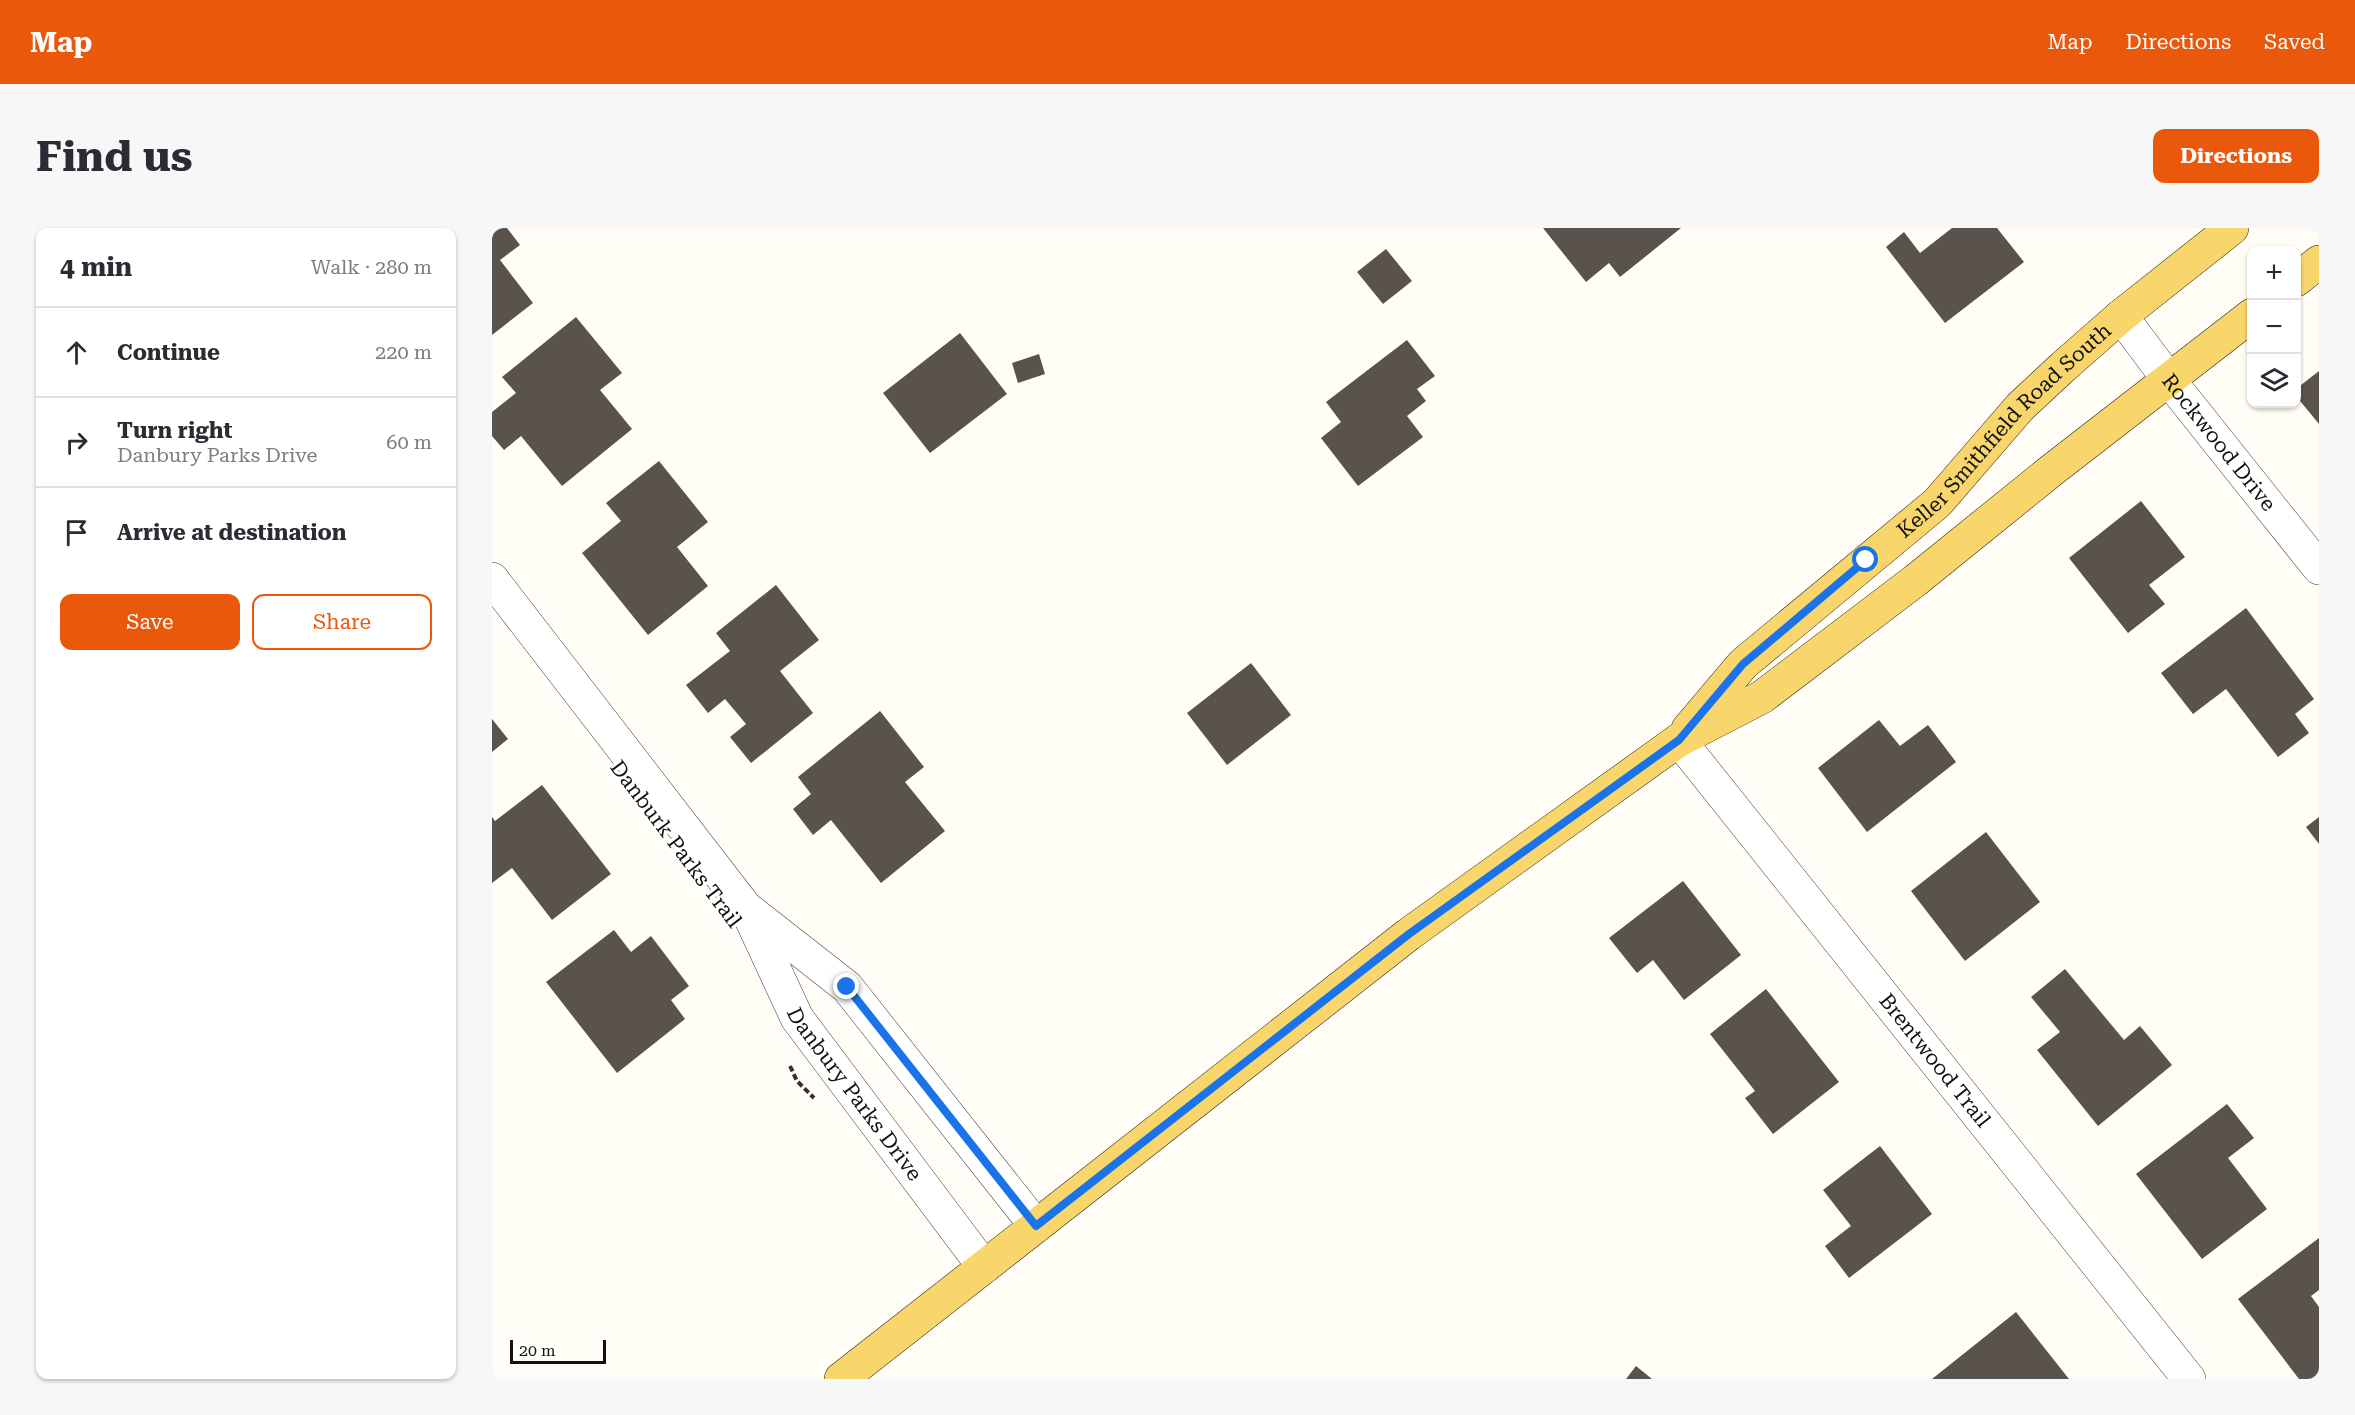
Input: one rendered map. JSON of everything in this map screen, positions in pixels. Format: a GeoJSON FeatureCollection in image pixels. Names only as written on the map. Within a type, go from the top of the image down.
{"type":"FeatureCollection","features":[{"type":"Feature","properties":{"kind":"main road","name":"Keller Smithfield Road South"},"geometry":{"type":"LineString","coordinates":[[1679,740],[1743,664],[1937,503],[2020,407],[2121,316],[2232,228]]}},
{"type":"Feature","properties":{"kind":"main road"},"geometry":{"type":"LineString","coordinates":[[2301,276],[2319,262]]}},
{"type":"Feature","properties":{"kind":"main road","name":"Keller Smithfield Road South"},"geometry":{"type":"LineString","coordinates":[[841,1379],[1409,934],[1679,740],[1762,697],[1916,580],[2052,470],[2247,319]]}},
{"type":"Feature","properties":{"kind":"street","name":"Rockwood Drive"},"geometry":{"type":"LineString","coordinates":[[2121,316],[2319,568]]}},
{"type":"Feature","properties":{"kind":"street","name":"Danbury Parks Drive"},"geometry":{"type":"LineString","coordinates":[[492,579],[746,908],[797,1018],[984,1267]]}},
{"type":"Feature","properties":{"kind":"street","name":"Brentwood Trail"},"geometry":{"type":"LineString","coordinates":[[1679,740],[2189,1379]]}},
{"type":"Feature","properties":{"kind":"street","name":"Danbury Parks Drive"},"geometry":{"type":"LineString","coordinates":[[746,908],[847,987],[1036,1226]]}},
{"type":"Feature","properties":{"kind":"path"},"geometry":{"type":"LineString","coordinates":[[787,1058],[797,1081],[820,1102]]}},
{"type":"Feature","properties":{"kind":"building"},"geometry":{"type":"Polygon","coordinates":[[[492,228],[507,228],[520,245],[500,260],[533,303],[492,335],[492,228]]]}},
{"type":"Feature","properties":{"kind":"building"},"geometry":{"type":"Polygon","coordinates":[[[1543,228],[1681,228],[1620,277],[1609,263],[1586,282],[1543,228]]]}},
{"type":"Feature","properties":{"kind":"building"},"geometry":{"type":"Polygon","coordinates":[[[1952,228],[1997,228],[2024,262],[1945,323],[1886,247],[1904,232],[1920,253],[1952,228]]]}},
{"type":"Feature","properties":{"kind":"building"},"geometry":{"type":"Polygon","coordinates":[[[1386,249],[1412,281],[1383,304],[1357,272],[1386,249]]]}},
{"type":"Feature","properties":{"kind":"building"},"geometry":{"type":"Polygon","coordinates":[[[576,317],[622,373],[600,390],[632,429],[562,486],[521,436],[504,450],[492,436],[492,412],[516,393],[502,377],[576,317]]]}},
{"type":"Feature","properties":{"kind":"building"},"geometry":{"type":"Polygon","coordinates":[[[960,333],[1007,394],[930,453],[883,393],[960,333]]]}},
{"type":"Feature","properties":{"kind":"building"},"geometry":{"type":"Polygon","coordinates":[[[1407,340],[1435,376],[1417,389],[1426,401],[1407,416],[1423,437],[1358,486],[1321,438],[1341,422],[1326,402],[1407,340]]]}},
{"type":"Feature","properties":{"kind":"building"},"geometry":{"type":"Polygon","coordinates":[[[1039,354],[1045,374],[1018,383],[1012,363],[1039,354]]]}},
{"type":"Feature","properties":{"kind":"building"},"geometry":{"type":"Polygon","coordinates":[[[2319,371],[2319,424],[2301,402],[2301,385],[2319,371]]]}},
{"type":"Feature","properties":{"kind":"building"},"geometry":{"type":"Polygon","coordinates":[[[659,461],[708,522],[677,547],[708,586],[648,635],[582,553],[621,521],[606,503],[659,461]]]}},
{"type":"Feature","properties":{"kind":"building"},"geometry":{"type":"Polygon","coordinates":[[[2141,501],[2185,557],[2149,585],[2165,604],[2128,633],[2069,558],[2141,501]]]}},
{"type":"Feature","properties":{"kind":"building"},"geometry":{"type":"Polygon","coordinates":[[[776,585],[819,640],[780,671],[813,713],[751,763],[730,737],[746,724],[725,699],[708,713],[686,685],[730,651],[716,633],[776,585]]]}},
{"type":"Feature","properties":{"kind":"building"},"geometry":{"type":"Polygon","coordinates":[[[2246,608],[2314,699],[2295,714],[2309,733],[2278,757],[2226,689],[2193,714],[2161,673],[2246,608]]]}},
{"type":"Feature","properties":{"kind":"building"},"geometry":{"type":"Polygon","coordinates":[[[1251,663],[1291,715],[1227,765],[1187,713],[1251,663]]]}},
{"type":"Feature","properties":{"kind":"building"},"geometry":{"type":"Polygon","coordinates":[[[880,711],[924,767],[905,782],[945,831],[881,883],[831,820],[813,835],[793,809],[811,794],[798,777],[880,711]]]}},
{"type":"Feature","properties":{"kind":"building"},"geometry":{"type":"Polygon","coordinates":[[[492,719],[508,739],[492,752],[492,719]]]}},
{"type":"Feature","properties":{"kind":"building"},"geometry":{"type":"Polygon","coordinates":[[[1879,720],[1900,746],[1928,725],[1956,762],[1867,832],[1818,768],[1879,720]]]}},
{"type":"Feature","properties":{"kind":"building"},"geometry":{"type":"Polygon","coordinates":[[[542,785],[611,874],[552,920],[512,868],[492,883],[492,817],[495,821],[542,785]]]}},
{"type":"Feature","properties":{"kind":"building"},"geometry":{"type":"Polygon","coordinates":[[[2319,817],[2319,844],[2306,827],[2319,817]]]}},
{"type":"Feature","properties":{"kind":"building"},"geometry":{"type":"Polygon","coordinates":[[[1986,832],[2040,902],[1965,961],[1911,891],[1986,832]]]}},
{"type":"Feature","properties":{"kind":"building"},"geometry":{"type":"Polygon","coordinates":[[[1683,881],[1741,955],[1684,1000],[1653,960],[1637,973],[1609,938],[1683,881]]]}},
{"type":"Feature","properties":{"kind":"building"},"geometry":{"type":"Polygon","coordinates":[[[614,930],[631,952],[651,936],[689,986],[671,1000],[685,1019],[617,1073],[546,982],[614,930]]]}},
{"type":"Feature","properties":{"kind":"building"},"geometry":{"type":"Polygon","coordinates":[[[2065,969],[2124,1040],[2140,1026],[2172,1065],[2098,1126],[2037,1050],[2060,1032],[2031,997],[2065,969]]]}},
{"type":"Feature","properties":{"kind":"building"},"geometry":{"type":"Polygon","coordinates":[[[1766,989],[1839,1082],[1773,1134],[1745,1098],[1755,1091],[1710,1034],[1766,989]]]}},
{"type":"Feature","properties":{"kind":"building"},"geometry":{"type":"Polygon","coordinates":[[[2227,1104],[2254,1138],[2228,1158],[2267,1209],[2202,1259],[2136,1174],[2227,1104]]]}},
{"type":"Feature","properties":{"kind":"building"},"geometry":{"type":"Polygon","coordinates":[[[1880,1146],[1932,1214],[1849,1278],[1825,1246],[1851,1226],[1823,1190],[1880,1146]]]}},
{"type":"Feature","properties":{"kind":"building"},"geometry":{"type":"Polygon","coordinates":[[[2319,1238],[2319,1290],[2311,1296],[2319,1307],[2319,1379],[2299,1379],[2238,1299],[2319,1238]]]}},
{"type":"Feature","properties":{"kind":"building"},"geometry":{"type":"Polygon","coordinates":[[[2016,1312],[2069,1379],[1932,1379],[2016,1312]]]}},
{"type":"Feature","properties":{"kind":"building"},"geometry":{"type":"Polygon","coordinates":[[[1636,1366],[1652,1379],[1626,1379],[1636,1366]]]}},
{"type":"Feature","properties":{"kind":"route"},"geometry":{"type":"LineString","coordinates":[[847,987],[1036,1226],[1409,934],[1679,740],[1743,664],[1866,560]]}}]}
